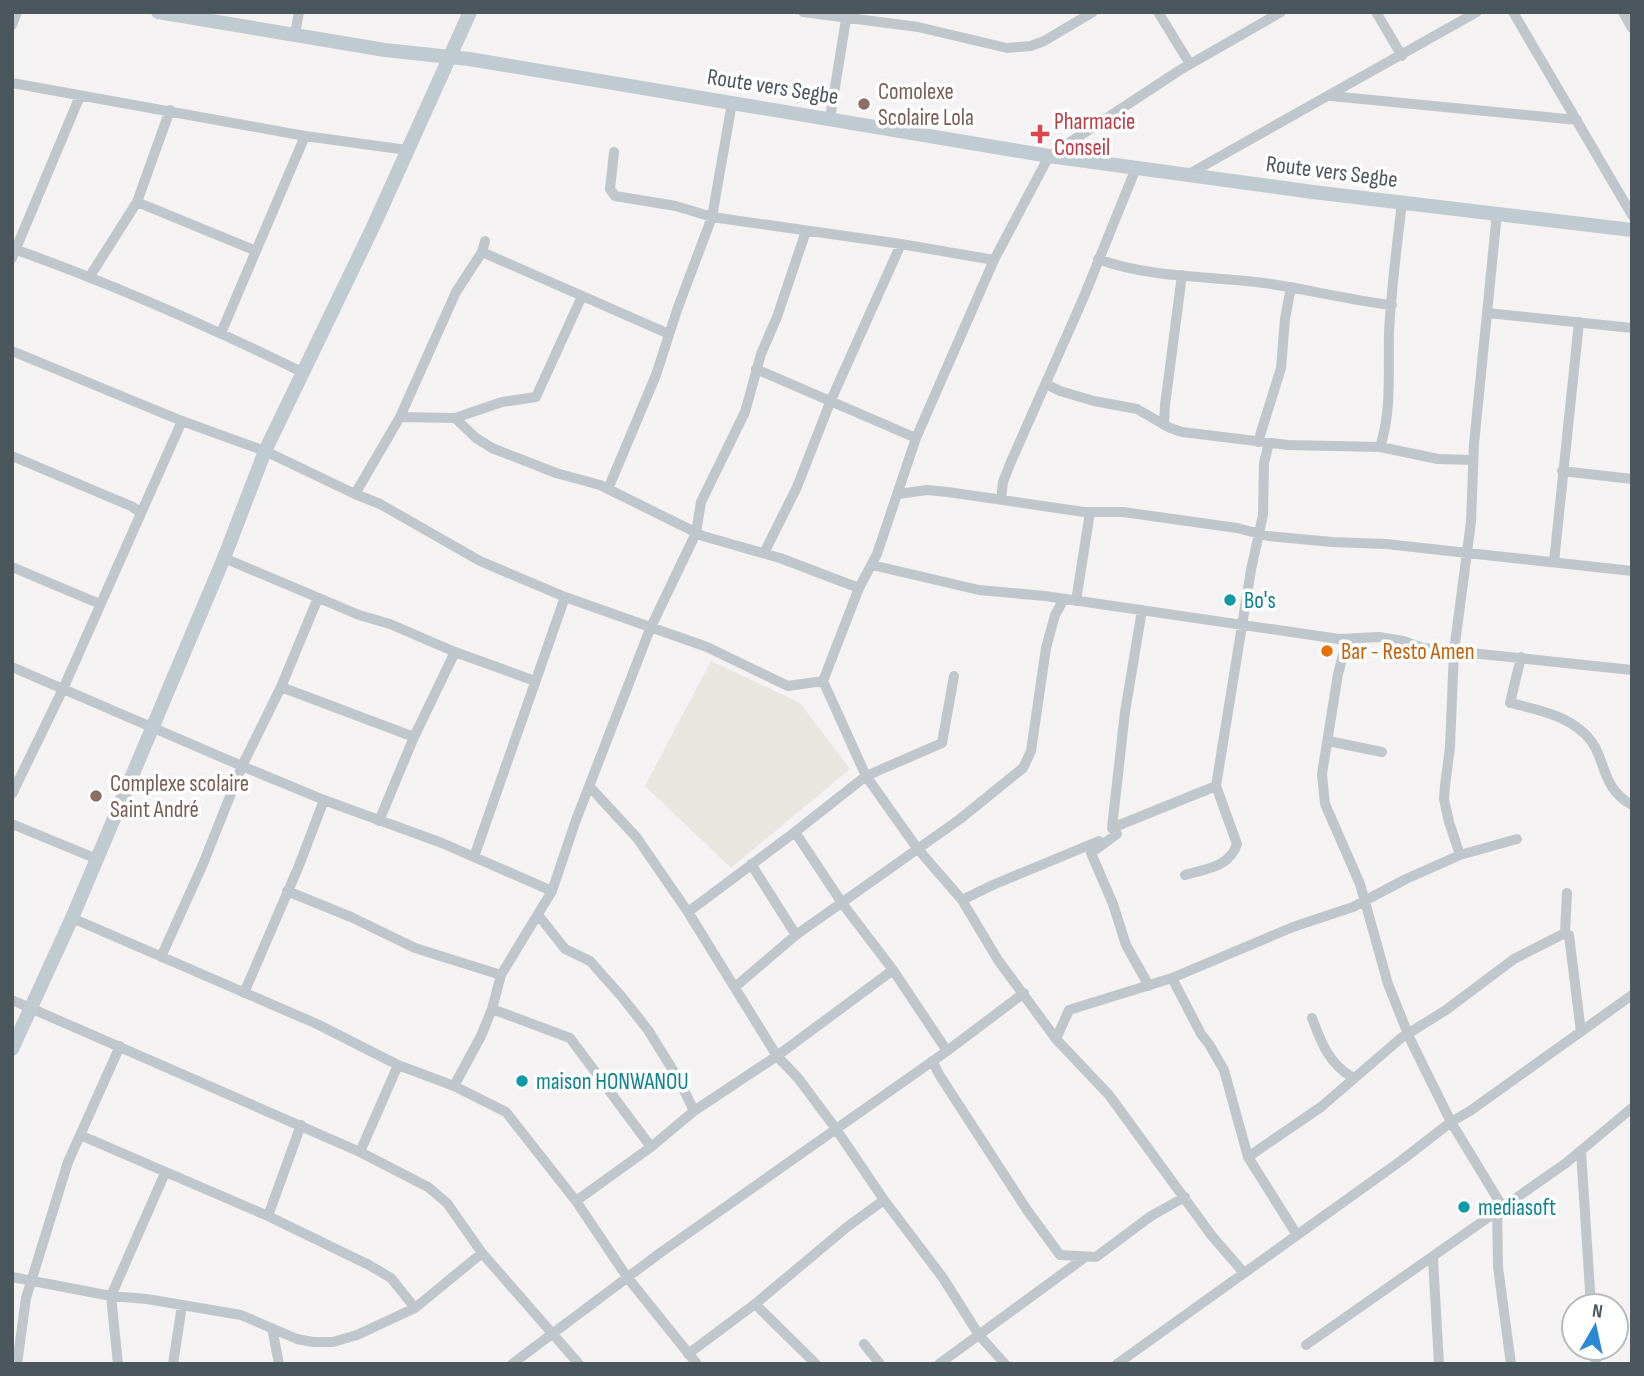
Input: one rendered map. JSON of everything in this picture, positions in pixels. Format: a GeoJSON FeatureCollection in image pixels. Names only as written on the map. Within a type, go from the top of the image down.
{"type":"FeatureCollection","features":[{"type":"Feature","properties":{"kind":"main road","name":"Route vers Segbe"},"geometry":{"type":"LineString","coordinates":[[158,12],[1136,169],[1632,230]]}},
{"type":"Feature","properties":{"kind":"main road"},"geometry":{"type":"LineString","coordinates":[[12,1049],[97,859],[224,558],[265,451],[304,373],[470,12]]}},
{"type":"Feature","properties":{"kind":"street"},"geometry":{"type":"LineString","coordinates":[[12,25],[17,12]]}},
{"type":"Feature","properties":{"kind":"street"},"geometry":{"type":"LineString","coordinates":[[295,34],[299,12]]}},
{"type":"Feature","properties":{"kind":"street"},"geometry":{"type":"LineString","coordinates":[[803,12],[846,15],[918,27],[1007,48],[1044,41],[1093,12]]}},
{"type":"Feature","properties":{"kind":"street"},"geometry":{"type":"LineString","coordinates":[[1158,12],[1190,64]]}},
{"type":"Feature","properties":{"kind":"street"},"geometry":{"type":"LineString","coordinates":[[1244,1273],[1160,1168],[1109,1096],[1056,1039],[999,960],[962,901],[917,848],[866,776],[824,681],[859,588],[872,565],[916,438],[993,260],[1049,156],[1190,64],[1282,12]]}},
{"type":"Feature","properties":{"kind":"street"},"geometry":{"type":"LineString","coordinates":[[1376,12],[1402,56]]}},
{"type":"Feature","properties":{"kind":"street"},"geometry":{"type":"LineString","coordinates":[[1186,176],[1477,12]]}},
{"type":"Feature","properties":{"kind":"street"},"geometry":{"type":"LineString","coordinates":[[1513,12],[1632,215]]}},
{"type":"Feature","properties":{"kind":"street"},"geometry":{"type":"LineString","coordinates":[[1623,12],[1632,28]]}},
{"type":"Feature","properties":{"kind":"street"},"geometry":{"type":"LineString","coordinates":[[830,118],[846,15]]}},
{"type":"Feature","properties":{"kind":"street"},"geometry":{"type":"LineString","coordinates":[[12,83],[305,136],[407,150]]}},
{"type":"Feature","properties":{"kind":"street"},"geometry":{"type":"LineString","coordinates":[[80,96],[14,254],[90,276],[221,333],[304,373]]}},
{"type":"Feature","properties":{"kind":"street"},"geometry":{"type":"LineString","coordinates":[[1331,96],[1577,120]]}},
{"type":"Feature","properties":{"kind":"street"},"geometry":{"type":"LineString","coordinates":[[608,489],[656,375],[712,217],[732,103]]}},
{"type":"Feature","properties":{"kind":"street"},"geometry":{"type":"LineString","coordinates":[[90,276],[137,202],[170,110]]}},
{"type":"Feature","properties":{"kind":"street"},"geometry":{"type":"LineString","coordinates":[[221,333],[305,136]]}},
{"type":"Feature","properties":{"kind":"street"},"geometry":{"type":"LineString","coordinates":[[614,152],[610,189],[612,194],[676,206],[712,217],[993,260]]}},
{"type":"Feature","properties":{"kind":"street"},"geometry":{"type":"LineString","coordinates":[[1001,500],[1003,482],[1010,464],[1136,169]]}},
{"type":"Feature","properties":{"kind":"street"},"geometry":{"type":"LineString","coordinates":[[137,202],[256,251]]}},
{"type":"Feature","properties":{"kind":"street"},"geometry":{"type":"LineString","coordinates":[[1380,447],[1384,435],[1390,376],[1392,305],[1402,202]]}},
{"type":"Feature","properties":{"kind":"street"},"geometry":{"type":"LineString","coordinates":[[1460,856],[1444,799],[1452,729],[1454,651],[1471,522],[1473,460],[1497,213]]}},
{"type":"Feature","properties":{"kind":"street"},"geometry":{"type":"LineString","coordinates":[[454,1086],[481,1036],[502,975],[552,891],[650,629],[696,533],[701,502],[710,480],[744,412],[756,369],[806,231]]}},
{"type":"Feature","properties":{"kind":"street"},"geometry":{"type":"LineString","coordinates":[[355,494],[400,417],[456,292],[482,252],[485,241]]}},
{"type":"Feature","properties":{"kind":"street"},"geometry":{"type":"LineString","coordinates":[[764,553],[797,486],[831,400],[901,244]]}},
{"type":"Feature","properties":{"kind":"street"},"geometry":{"type":"LineString","coordinates":[[482,252],[669,334]]}},
{"type":"Feature","properties":{"kind":"street"},"geometry":{"type":"LineString","coordinates":[[1098,259],[1110,264],[1291,287],[1392,305]]}},
{"type":"Feature","properties":{"kind":"street"},"geometry":{"type":"LineString","coordinates":[[1164,425],[1182,275]]}},
{"type":"Feature","properties":{"kind":"street"},"geometry":{"type":"LineString","coordinates":[[1258,442],[1281,368],[1291,287]]}},
{"type":"Feature","properties":{"kind":"street"},"geometry":{"type":"LineString","coordinates":[[400,417],[455,418],[502,402],[536,397],[582,296]]}},
{"type":"Feature","properties":{"kind":"street"},"geometry":{"type":"LineString","coordinates":[[1488,313],[1632,328]]}},
{"type":"Feature","properties":{"kind":"street"},"geometry":{"type":"LineString","coordinates":[[1554,562],[1580,322]]}},
{"type":"Feature","properties":{"kind":"street"},"geometry":{"type":"LineString","coordinates":[[12,351],[182,421],[265,451],[380,504],[480,561],[565,597],[707,647],[788,686],[824,681]]}},
{"type":"Feature","properties":{"kind":"street"},"geometry":{"type":"LineString","coordinates":[[756,369],[916,438]]}},
{"type":"Feature","properties":{"kind":"street"},"geometry":{"type":"LineString","coordinates":[[1046,384],[1094,401],[1137,409],[1182,432],[1269,443],[1380,447],[1438,459],[1473,460]]}},
{"type":"Feature","properties":{"kind":"street"},"geometry":{"type":"LineString","coordinates":[[455,418],[476,438],[492,448],[556,473],[608,489],[715,541],[764,553],[859,588]]}},
{"type":"Feature","properties":{"kind":"street"},"geometry":{"type":"LineString","coordinates":[[12,794],[63,689],[182,421]]}},
{"type":"Feature","properties":{"kind":"street"},"geometry":{"type":"LineString","coordinates":[[1185,875],[1220,864],[1230,858],[1237,844],[1216,786],[1263,515],[1265,463],[1269,443]]}},
{"type":"Feature","properties":{"kind":"street"},"geometry":{"type":"LineString","coordinates":[[12,456],[140,512]]}},
{"type":"Feature","properties":{"kind":"street"},"geometry":{"type":"LineString","coordinates":[[1562,471],[1632,479]]}},
{"type":"Feature","properties":{"kind":"street"},"geometry":{"type":"LineString","coordinates":[[898,494],[927,491],[1090,512],[1123,512],[1237,528],[1259,534],[1332,542],[1386,544],[1632,571]]}},
{"type":"Feature","properties":{"kind":"street"},"geometry":{"type":"LineString","coordinates":[[1076,601],[1090,512]]}},
{"type":"Feature","properties":{"kind":"street"},"geometry":{"type":"LineString","coordinates":[[224,558],[359,615],[390,624],[455,652],[535,681]]}},
{"type":"Feature","properties":{"kind":"street"},"geometry":{"type":"LineString","coordinates":[[872,565],[979,590],[1064,599],[1347,640],[1387,638],[1423,648],[1632,670]]}},
{"type":"Feature","properties":{"kind":"street"},"geometry":{"type":"LineString","coordinates":[[12,567],[100,604]]}},
{"type":"Feature","properties":{"kind":"street"},"geometry":{"type":"LineString","coordinates":[[474,857],[565,597]]}},
{"type":"Feature","properties":{"kind":"street"},"geometry":{"type":"LineString","coordinates":[[160,957],[204,864],[242,766],[281,687],[318,598]]}},
{"type":"Feature","properties":{"kind":"street"},"geometry":{"type":"LineString","coordinates":[[735,987],[796,935],[960,819],[1023,768],[1034,736],[1051,628],[1064,599]]}},
{"type":"Feature","properties":{"kind":"street"},"geometry":{"type":"LineString","coordinates":[[1142,610],[1125,712],[1114,831],[1091,853],[1113,904],[1126,945],[1149,986]]}},
{"type":"Feature","properties":{"kind":"street"},"geometry":{"type":"LineString","coordinates":[[1347,640],[1338,674],[1322,774],[1325,804],[1366,901],[1368,919],[1380,951],[1390,991],[1408,1033],[1451,1122],[1499,1208],[1498,1267],[1511,1364]]}},
{"type":"Feature","properties":{"kind":"street"},"geometry":{"type":"LineString","coordinates":[[379,821],[414,737],[455,652]]}},
{"type":"Feature","properties":{"kind":"street"},"geometry":{"type":"LineString","coordinates":[[1521,657],[1510,704],[1545,711],[1586,734],[1616,795],[1632,805]]}},
{"type":"Feature","properties":{"kind":"street"},"geometry":{"type":"LineString","coordinates":[[12,667],[242,766],[324,800],[442,843],[552,891]]}},
{"type":"Feature","properties":{"kind":"street"},"geometry":{"type":"LineString","coordinates":[[688,912],[866,776],[943,743],[954,676]]}},
{"type":"Feature","properties":{"kind":"street"},"geometry":{"type":"LineString","coordinates":[[281,687],[414,737]]}},
{"type":"Feature","properties":{"kind":"street"},"geometry":{"type":"LineString","coordinates":[[1328,741],[1382,752]]}},
{"type":"Feature","properties":{"kind":"street"},"geometry":{"type":"LineString","coordinates":[[962,901],[1216,786]]}},
{"type":"Feature","properties":{"kind":"street"},"geometry":{"type":"LineString","coordinates":[[590,787],[637,838],[688,912],[777,1056],[798,1078],[836,1129],[884,1200],[943,1278],[979,1335],[1005,1364]]}},
{"type":"Feature","properties":{"kind":"street"},"geometry":{"type":"LineString","coordinates":[[244,993],[324,800]]}},
{"type":"Feature","properties":{"kind":"street"},"geometry":{"type":"LineString","coordinates":[[12,824],[97,859]]}},
{"type":"Feature","properties":{"kind":"street"},"geometry":{"type":"LineString","coordinates":[[795,832],[947,1051]]}},
{"type":"Feature","properties":{"kind":"street"},"geometry":{"type":"LineString","coordinates":[[1056,1039],[1069,1010],[1172,978],[1293,927],[1366,901],[1406,879],[1460,856],[1517,839]]}},
{"type":"Feature","properties":{"kind":"street"},"geometry":{"type":"LineString","coordinates":[[751,864],[796,935]]}},
{"type":"Feature","properties":{"kind":"street"},"geometry":{"type":"LineString","coordinates":[[287,891],[351,917],[415,948],[502,975]]}},
{"type":"Feature","properties":{"kind":"street"},"geometry":{"type":"LineString","coordinates":[[1567,894],[1566,933],[1569,936],[1580,1032]]}},
{"type":"Feature","properties":{"kind":"street"},"geometry":{"type":"LineString","coordinates":[[539,916],[565,949],[590,961],[622,997],[654,1040],[679,1080],[694,1111]]}},
{"type":"Feature","properties":{"kind":"street"},"geometry":{"type":"LineString","coordinates":[[72,918],[317,1024],[398,1065],[454,1086],[506,1112],[576,1201],[627,1278],[697,1364]]}},
{"type":"Feature","properties":{"kind":"street"},"geometry":{"type":"LineString","coordinates":[[1248,1157],[1321,1107],[1352,1077],[1408,1033],[1447,1010],[1514,959],[1566,933]]}},
{"type":"Feature","properties":{"kind":"street"},"geometry":{"type":"LineString","coordinates":[[576,1201],[651,1147],[694,1111],[777,1056],[893,970]]}},
{"type":"Feature","properties":{"kind":"street"},"geometry":{"type":"LineString","coordinates":[[1172,978],[1201,1034],[1224,1070],[1248,1157],[1297,1235]]}},
{"type":"Feature","properties":{"kind":"street"},"geometry":{"type":"LineString","coordinates":[[512,1364],[627,1278],[947,1051],[1024,993]]}},
{"type":"Feature","properties":{"kind":"street"},"geometry":{"type":"LineString","coordinates":[[1117,1364],[1451,1122],[1632,995]]}},
{"type":"Feature","properties":{"kind":"street"},"geometry":{"type":"LineString","coordinates":[[12,1000],[302,1125],[428,1187],[447,1203],[482,1253],[579,1364]]}},
{"type":"Feature","properties":{"kind":"street"},"geometry":{"type":"LineString","coordinates":[[492,1009],[570,1038],[651,1147]]}},
{"type":"Feature","properties":{"kind":"street"},"geometry":{"type":"LineString","coordinates":[[1312,1018],[1329,1058],[1341,1071],[1352,1077]]}},
{"type":"Feature","properties":{"kind":"street"},"geometry":{"type":"LineString","coordinates":[[17,1364],[26,1298],[68,1162],[120,1046]]}},
{"type":"Feature","properties":{"kind":"street"},"geometry":{"type":"LineString","coordinates":[[932,1061],[1020,1199],[1060,1255],[1096,1257],[1151,1216],[1185,1197]]}},
{"type":"Feature","properties":{"kind":"street"},"geometry":{"type":"LineString","coordinates":[[360,1152],[398,1065]]}},
{"type":"Feature","properties":{"kind":"street"},"geometry":{"type":"LineString","coordinates":[[1306,1345],[1433,1259],[1499,1208],[1581,1151],[1632,1108]]}},
{"type":"Feature","properties":{"kind":"street"},"geometry":{"type":"LineString","coordinates":[[268,1216],[302,1125]]}},
{"type":"Feature","properties":{"kind":"street"},"geometry":{"type":"LineString","coordinates":[[80,1135],[268,1216],[391,1278],[415,1308]]}},
{"type":"Feature","properties":{"kind":"street"},"geometry":{"type":"LineString","coordinates":[[1581,1151],[1590,1292]]}},
{"type":"Feature","properties":{"kind":"street"},"geometry":{"type":"LineString","coordinates":[[118,1364],[111,1296],[165,1173]]}},
{"type":"Feature","properties":{"kind":"street"},"geometry":{"type":"LineString","coordinates":[[688,1354],[755,1304],[837,1234],[884,1200]]}},
{"type":"Feature","properties":{"kind":"street"},"geometry":{"type":"LineString","coordinates":[[12,1277],[111,1296],[242,1315],[305,1340],[332,1342],[358,1335],[415,1308],[482,1253]]}},
{"type":"Feature","properties":{"kind":"street"},"geometry":{"type":"LineString","coordinates":[[939,1364],[1084,1258]]}},
{"type":"Feature","properties":{"kind":"street"},"geometry":{"type":"LineString","coordinates":[[1433,1259],[1439,1364]]}},
{"type":"Feature","properties":{"kind":"street"},"geometry":{"type":"LineString","coordinates":[[755,1304],[816,1364]]}},
{"type":"Feature","properties":{"kind":"street"},"geometry":{"type":"LineString","coordinates":[[173,1364],[182,1305]]}},
{"type":"Feature","properties":{"kind":"street"},"geometry":{"type":"LineString","coordinates":[[272,1328],[279,1364]]}},
{"type":"Feature","properties":{"kind":"street"},"geometry":{"type":"LineString","coordinates":[[864,1344],[880,1364]]}},
{"type":"Feature","properties":{"kind":"shaded area"},"geometry":{"type":"Polygon","coordinates":[[[711,661],[800,703],[850,769],[731,868],[645,786],[711,661]]]}},
{"type":"Feature","properties":{"kind":"place","name":"Comolexe Scolaire Lola"},"geometry":{"type":"Point","coordinates":[864,104]}},
{"type":"Feature","properties":{"kind":"place","name":"Pharmacie Conseil"},"geometry":{"type":"Point","coordinates":[1040,134]}},
{"type":"Feature","properties":{"kind":"place","name":"Bo's"},"geometry":{"type":"Point","coordinates":[1230,600]}},
{"type":"Feature","properties":{"kind":"place","name":"Bar - Resto Amen"},"geometry":{"type":"Point","coordinates":[1327,651]}},
{"type":"Feature","properties":{"kind":"place","name":"Complexe scolaire Saint André"},"geometry":{"type":"Point","coordinates":[96,796]}},
{"type":"Feature","properties":{"kind":"place","name":"maison HONWANOU"},"geometry":{"type":"Point","coordinates":[522,1081]}},
{"type":"Feature","properties":{"kind":"place","name":"mediasoft"},"geometry":{"type":"Point","coordinates":[1464,1207]}}]}
